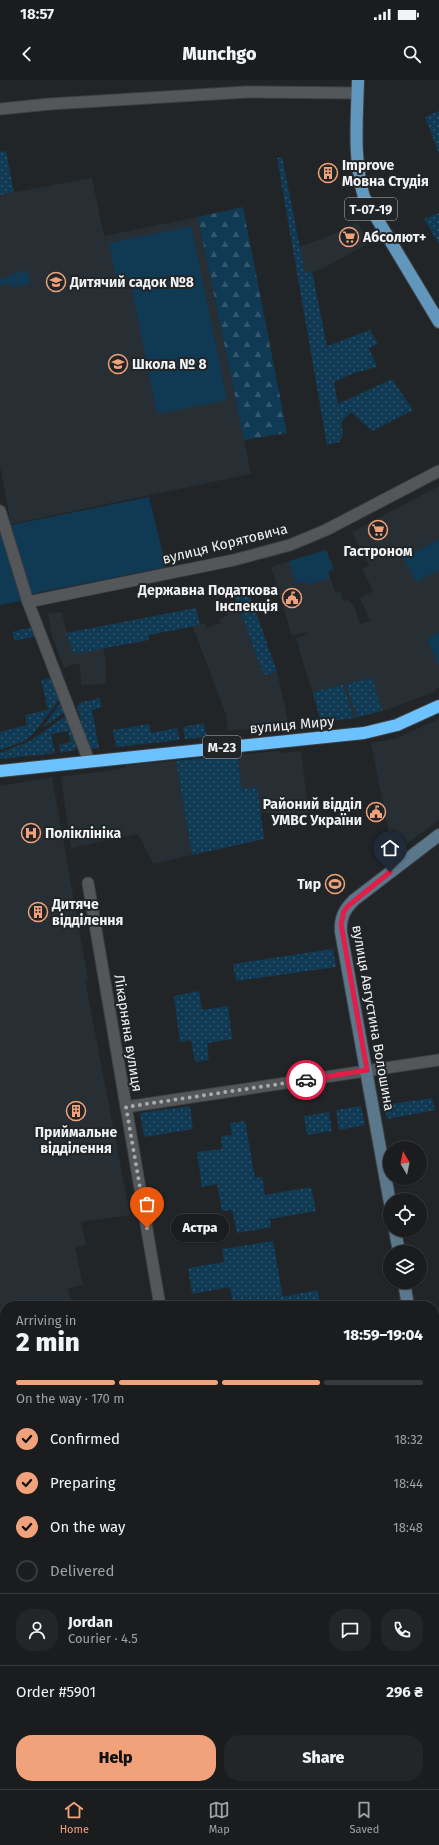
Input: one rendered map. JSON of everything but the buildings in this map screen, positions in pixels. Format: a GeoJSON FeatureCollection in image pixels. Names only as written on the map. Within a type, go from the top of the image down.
{"type":"FeatureCollection","features":[{"type":"Feature","properties":{"kind":"highway","name":"вулиця Миру"},"geometry":{"type":"LineString","coordinates":[[0,771],[364,733],[397,725],[439,706]]}},
{"type":"Feature","properties":{"kind":"main road","name":"Т-07-19"},"geometry":{"type":"LineString","coordinates":[[358,80],[357,154],[360,183],[364,197],[439,322]]}},
{"type":"Feature","properties":{"kind":"street"},"geometry":{"type":"LineString","coordinates":[[0,109],[50,104],[246,92],[358,93]]}},
{"type":"Feature","properties":{"kind":"street","name":"вулиця Корятовича"},"geometry":{"type":"LineString","coordinates":[[28,602],[234,560],[290,545],[326,530],[439,471]]}},
{"type":"Feature","properties":{"kind":"street"},"geometry":{"type":"LineString","coordinates":[[0,511],[28,602],[89,761]]}},
{"type":"Feature","properties":{"kind":"street","name":"вулиця Августина Волошина"},"geometry":{"type":"LineString","coordinates":[[388,1193],[341,932],[341,918],[344,911],[354,900],[439,835]]}},
{"type":"Feature","properties":{"kind":"street","name":"Лікарняна вулиця"},"geometry":{"type":"LineString","coordinates":[[88,883],[159,1301]]}},
{"type":"Feature","properties":{"kind":"street"},"geometry":{"type":"LineString","coordinates":[[126,1107],[439,1060]]}},
{"type":"Feature","properties":{"kind":"street"},"geometry":{"type":"LineString","coordinates":[[405,1289],[407,1301]]}},
{"type":"Feature","properties":{"kind":"shaded area","name":"Школа № 8"},"geometry":{"type":"Polygon","coordinates":[[[92,178],[104,236],[198,217],[251,474],[11,524],[0,466],[0,195],[92,178]]]}},
{"type":"Feature","properties":{"kind":"shaded area"},"geometry":{"type":"Polygon","coordinates":[[[358,222],[368,244],[321,269],[305,274],[299,247],[332,235],[358,222]]]}},
{"type":"Feature","properties":{"kind":"shaded area"},"geometry":{"type":"Polygon","coordinates":[[[439,486],[439,687],[435,689],[436,691],[389,709],[355,718],[321,722],[296,638],[308,634],[307,632],[292,636],[271,567],[326,550],[334,569],[328,572],[335,592],[340,591],[343,601],[349,600],[351,604],[353,604],[360,624],[370,621],[360,598],[373,591],[362,569],[369,565],[352,532],[439,486]]]}},
{"type":"Feature","properties":{"kind":"shaded area"},"geometry":{"type":"Polygon","coordinates":[[[239,608],[264,675],[277,672],[289,725],[228,731],[226,715],[193,627],[204,623],[206,628],[220,623],[219,619],[227,616],[226,613],[239,608]]]}},
{"type":"Feature","properties":{"kind":"shaded area"},"geometry":{"type":"Polygon","coordinates":[[[62,612],[67,636],[74,654],[103,648],[106,661],[106,684],[81,685],[80,665],[77,663],[64,668],[52,636],[48,614],[62,612]]]}},
{"type":"Feature","properties":{"kind":"shaded area"},"geometry":{"type":"Polygon","coordinates":[[[439,719],[439,820],[399,849],[390,838],[371,743],[397,738],[439,719]]]}},
{"type":"Feature","properties":{"kind":"shaded area"},"geometry":{"type":"Polygon","coordinates":[[[279,751],[279,753],[301,751],[309,818],[260,812],[257,787],[242,789],[237,755],[279,751]]]}},
{"type":"Feature","properties":{"kind":"shaded area"},"geometry":{"type":"Polygon","coordinates":[[[176,761],[192,855],[153,864],[138,834],[71,848],[61,777],[125,768],[125,765],[176,761]]]}},
{"type":"Feature","properties":{"kind":"shaded area"},"geometry":{"type":"Polygon","coordinates":[[[52,777],[88,980],[85,980],[130,1215],[81,1222],[86,1245],[75,1248],[83,1285],[68,1288],[71,1301],[0,1301],[0,786],[52,777]]]}},
{"type":"Feature","properties":{"kind":"green space"},"geometry":{"type":"Polygon","coordinates":[[[439,111],[439,154],[425,117],[439,111]]]}},
{"type":"Feature","properties":{"kind":"green space"},"geometry":{"type":"Polygon","coordinates":[[[6,151],[14,192],[0,195],[0,152],[6,151]]]}},
{"type":"Feature","properties":{"kind":"green space"},"geometry":{"type":"Polygon","coordinates":[[[282,157],[305,273],[312,272],[327,346],[370,330],[378,344],[369,348],[377,367],[354,373],[334,382],[338,404],[392,379],[413,410],[372,431],[351,412],[341,422],[343,435],[339,442],[327,445],[277,158],[282,157]]]}},
{"type":"Feature","properties":{"kind":"green space"},"geometry":{"type":"Polygon","coordinates":[[[243,207],[287,433],[244,440],[198,217],[243,207]]]}},
{"type":"Feature","properties":{"kind":"green space"},"geometry":{"type":"Polygon","coordinates":[[[439,213],[439,244],[424,219],[439,213]]]}},
{"type":"Feature","properties":{"kind":"green space"},"geometry":{"type":"Polygon","coordinates":[[[191,226],[227,400],[157,414],[129,276],[116,278],[109,243],[191,226]]]}},
{"type":"Feature","properties":{"kind":"green space"},"geometry":{"type":"Polygon","coordinates":[[[28,271],[30,284],[14,287],[9,284],[0,285],[0,279],[7,278],[12,274],[28,271]]]}},
{"type":"Feature","properties":{"kind":"green space"},"geometry":{"type":"Polygon","coordinates":[[[149,497],[166,567],[31,594],[11,525],[149,497]]]}},
{"type":"Feature","properties":{"kind":"green space"},"geometry":{"type":"Polygon","coordinates":[[[0,520],[25,600],[0,605],[0,520]]]}},
{"type":"Feature","properties":{"kind":"green space"},"geometry":{"type":"Polygon","coordinates":[[[439,539],[439,570],[416,582],[403,558],[439,539]]]}},
{"type":"Feature","properties":{"kind":"green space"},"geometry":{"type":"Polygon","coordinates":[[[326,550],[334,569],[328,572],[330,578],[310,584],[304,582],[296,584],[289,561],[326,550]]]}},
{"type":"Feature","properties":{"kind":"green space"},"geometry":{"type":"Polygon","coordinates":[[[249,593],[277,672],[264,675],[235,598],[249,593]]]}},
{"type":"Feature","properties":{"kind":"green space"},"geometry":{"type":"Polygon","coordinates":[[[196,608],[200,625],[149,635],[149,640],[74,654],[66,633],[196,608]]]}},
{"type":"Feature","properties":{"kind":"green space"},"geometry":{"type":"Polygon","coordinates":[[[32,627],[36,636],[15,641],[12,632],[32,627]]]}},
{"type":"Feature","properties":{"kind":"green space"},"geometry":{"type":"Polygon","coordinates":[[[439,632],[439,666],[427,639],[439,632]]]}},
{"type":"Feature","properties":{"kind":"green space"},"geometry":{"type":"Polygon","coordinates":[[[52,678],[60,699],[32,735],[24,741],[0,750],[0,732],[27,725],[25,715],[48,710],[41,680],[52,678]]]}},
{"type":"Feature","properties":{"kind":"green space"},"geometry":{"type":"Polygon","coordinates":[[[372,678],[382,711],[357,717],[346,684],[372,678]]]}},
{"type":"Feature","properties":{"kind":"green space"},"geometry":{"type":"Polygon","coordinates":[[[343,685],[354,718],[321,722],[313,692],[343,685]]]}},
{"type":"Feature","properties":{"kind":"green space"},"geometry":{"type":"Polygon","coordinates":[[[100,698],[102,707],[92,710],[99,748],[91,749],[88,747],[77,706],[82,702],[100,698]]]}},
{"type":"Feature","properties":{"kind":"green space"},"geometry":{"type":"Polygon","coordinates":[[[61,702],[65,712],[42,728],[61,702]]]}},
{"type":"Feature","properties":{"kind":"green space"},"geometry":{"type":"Polygon","coordinates":[[[66,716],[77,744],[75,750],[60,753],[59,745],[71,742],[68,731],[51,734],[55,753],[0,759],[0,753],[30,741],[66,716]]]}},
{"type":"Feature","properties":{"kind":"green space"},"geometry":{"type":"Polygon","coordinates":[[[204,723],[207,737],[185,739],[183,727],[204,723]]]}},
{"type":"Feature","properties":{"kind":"green space"},"geometry":{"type":"Polygon","coordinates":[[[149,724],[151,733],[177,728],[180,740],[116,747],[113,730],[149,724]]]}},
{"type":"Feature","properties":{"kind":"green space"},"geometry":{"type":"Polygon","coordinates":[[[237,755],[242,789],[257,787],[264,839],[192,855],[176,761],[237,755]]]}},
{"type":"Feature","properties":{"kind":"green space"},"geometry":{"type":"Polygon","coordinates":[[[333,949],[336,967],[236,981],[233,964],[333,949]]]}},
{"type":"Feature","properties":{"kind":"green space"},"geometry":{"type":"Polygon","coordinates":[[[199,991],[202,1010],[228,1006],[232,1039],[207,1043],[209,1060],[195,1062],[191,1040],[180,1042],[174,996],[199,991]]]}},
{"type":"Feature","properties":{"kind":"green space"},"geometry":{"type":"Polygon","coordinates":[[[432,1098],[435,1110],[387,1119],[384,1105],[432,1098]]]}},
{"type":"Feature","properties":{"kind":"green space"},"geometry":{"type":"Polygon","coordinates":[[[190,1106],[193,1129],[144,1137],[140,1113],[190,1106]]]}},
{"type":"Feature","properties":{"kind":"green space"},"geometry":{"type":"Polygon","coordinates":[[[361,1106],[365,1125],[339,1130],[336,1110],[361,1106]]]}},
{"type":"Feature","properties":{"kind":"green space"},"geometry":{"type":"Polygon","coordinates":[[[329,1112],[332,1131],[307,1135],[304,1116],[329,1112]]]}},
{"type":"Feature","properties":{"kind":"green space"},"geometry":{"type":"Polygon","coordinates":[[[245,1121],[255,1178],[262,1177],[265,1195],[311,1187],[316,1211],[270,1219],[271,1227],[237,1233],[232,1210],[222,1211],[217,1184],[202,1187],[197,1152],[222,1149],[221,1136],[232,1135],[230,1123],[245,1121]]]}},
{"type":"Feature","properties":{"kind":"green space"},"geometry":{"type":"Polygon","coordinates":[[[273,1241],[283,1297],[317,1290],[320,1301],[232,1301],[230,1287],[192,1294],[188,1268],[224,1262],[222,1249],[273,1241]]]}},
{"type":"Feature","properties":{"kind":"way so far"},"geometry":{"type":"LineString","coordinates":[[147,1228],[126,1107],[306,1080]]}},
{"type":"Feature","properties":{"kind":"place","name":"Improve Мовна Студія"},"geometry":{"type":"Point","coordinates":[328,173]}},
{"type":"Feature","properties":{"kind":"place","name":"Абсолют+"},"geometry":{"type":"Point","coordinates":[349,237]}},
{"type":"Feature","properties":{"kind":"place","name":"Дитячий садок №8"},"geometry":{"type":"Point","coordinates":[56,282]}},
{"type":"Feature","properties":{"kind":"place","name":"Школа № 8"},"geometry":{"type":"Point","coordinates":[118,364]}},
{"type":"Feature","properties":{"kind":"place","name":"Гастроном"},"geometry":{"type":"Point","coordinates":[378,530]}},
{"type":"Feature","properties":{"kind":"place","name":"Державна Податкова Інспекція"},"geometry":{"type":"Point","coordinates":[292,598]}},
{"type":"Feature","properties":{"kind":"place","name":"Районий відділ УМВС України"},"geometry":{"type":"Point","coordinates":[376,812]}},
{"type":"Feature","properties":{"kind":"place","name":"Поліклініка"},"geometry":{"type":"Point","coordinates":[31,833]}},
{"type":"Feature","properties":{"kind":"place","name":"Тир"},"geometry":{"type":"Point","coordinates":[335,884]}},
{"type":"Feature","properties":{"kind":"place","name":"Дитяче відділення"},"geometry":{"type":"Point","coordinates":[38,912]}},
{"type":"Feature","properties":{"kind":"place","name":"Приймальне відділення"},"geometry":{"type":"Point","coordinates":[76,1111]}},
{"type":"Feature","properties":{"kind":"place","name":"Астра"},"geometry":{"type":"Point","coordinates":[147,1228]}},
{"type":"Feature","properties":{"kind":"route"},"geometry":{"type":"LineString","coordinates":[[306,1080],[367,1070],[341,932],[341,918],[344,911],[354,900],[390,872]]}}]}
